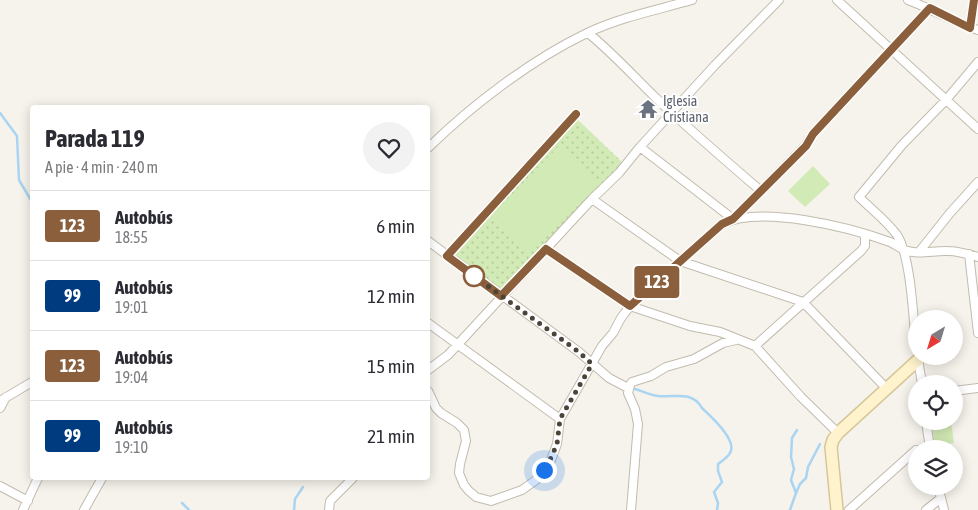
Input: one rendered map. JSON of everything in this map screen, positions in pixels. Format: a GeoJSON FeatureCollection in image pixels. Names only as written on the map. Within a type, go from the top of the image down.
{"type":"FeatureCollection","features":[{"type":"Feature","properties":{"kind":"street"},"geometry":{"type":"LineString","coordinates":[[430,146],[461,118],[529,67],[588,33],[637,14],[692,0]]}},
{"type":"Feature","properties":{"kind":"street"},"geometry":{"type":"LineString","coordinates":[[430,368],[448,354],[619,172],[715,65],[779,0]]}},
{"type":"Feature","properties":{"kind":"street"},"geometry":{"type":"LineString","coordinates":[[836,0],[978,130]]}},
{"type":"Feature","properties":{"kind":"street"},"geometry":{"type":"LineString","coordinates":[[908,0],[930,8],[974,29],[974,0]]}},
{"type":"Feature","properties":{"kind":"street"},"geometry":{"type":"LineString","coordinates":[[733,219],[806,146],[813,134],[930,8]]}},
{"type":"Feature","properties":{"kind":"street"},"geometry":{"type":"LineString","coordinates":[[588,33],[619,60],[672,113],[761,191]]}},
{"type":"Feature","properties":{"kind":"street"},"geometry":{"type":"LineString","coordinates":[[912,310],[906,255],[898,237],[859,197],[902,145],[946,100],[978,62]]}},
{"type":"Feature","properties":{"kind":"street"},"geometry":{"type":"LineString","coordinates":[[447,256],[576,114]]}},
{"type":"Feature","properties":{"kind":"street"},"geometry":{"type":"LineString","coordinates":[[640,147],[733,219]]}},
{"type":"Feature","properties":{"kind":"street"},"geometry":{"type":"LineString","coordinates":[[919,252],[978,182]]}},
{"type":"Feature","properties":{"kind":"street"},"geometry":{"type":"LineString","coordinates":[[592,199],[680,261],[803,302],[887,389]]}},
{"type":"Feature","properties":{"kind":"street"},"geometry":{"type":"LineString","coordinates":[[430,403],[441,414],[457,423],[464,430],[466,441],[460,464],[461,480],[469,491],[484,500],[497,500],[522,490],[536,480],[544,470],[554,452],[559,435],[560,419],[602,346],[630,306],[722,224],[733,219],[762,216],[802,220],[890,242],[903,250],[919,252],[946,251],[978,257]]}},
{"type":"Feature","properties":{"kind":"street"},"geometry":{"type":"LineString","coordinates":[[755,346],[861,251],[865,246],[865,235]]}},
{"type":"Feature","properties":{"kind":"street"},"geometry":{"type":"LineString","coordinates":[[430,243],[579,352],[618,384],[628,388]]}},
{"type":"Feature","properties":{"kind":"street"},"geometry":{"type":"LineString","coordinates":[[546,249],[630,306],[690,326],[720,332],[755,346],[801,397],[838,433]]}},
{"type":"Feature","properties":{"kind":"street"},"geometry":{"type":"LineString","coordinates":[[969,254],[978,334]]}},
{"type":"Feature","properties":{"kind":"street"},"geometry":{"type":"LineString","coordinates":[[430,324],[456,345],[560,419]]}},
{"type":"Feature","properties":{"kind":"street"},"geometry":{"type":"LineString","coordinates":[[632,510],[638,416],[628,393],[628,388],[632,382],[651,376],[666,367],[694,359],[723,343],[738,340]]}},
{"type":"Feature","properties":{"kind":"street"},"geometry":{"type":"LineString","coordinates":[[836,510],[831,447],[833,440],[838,433],[911,365]]}},
{"type":"Feature","properties":{"kind":"street"},"geometry":{"type":"LineString","coordinates":[[0,408],[3,399],[30,383]]}},
{"type":"Feature","properties":{"kind":"street"},"geometry":{"type":"LineString","coordinates":[[963,390],[978,388]]}},
{"type":"Feature","properties":{"kind":"street"},"geometry":{"type":"LineString","coordinates":[[927,430],[928,440]]}},
{"type":"Feature","properties":{"kind":"street"},"geometry":{"type":"LineString","coordinates":[[849,510],[908,458]]}},
{"type":"Feature","properties":{"kind":"street"},"geometry":{"type":"LineString","coordinates":[[24,510],[37,480]]}},
{"type":"Feature","properties":{"kind":"street"},"geometry":{"type":"LineString","coordinates":[[84,510],[101,480]]}},
{"type":"Feature","properties":{"kind":"street"},"geometry":{"type":"LineString","coordinates":[[329,510],[330,501],[351,480]]}},
{"type":"Feature","properties":{"kind":"street"},"geometry":{"type":"LineString","coordinates":[[0,486],[28,501]]}},
{"type":"Feature","properties":{"kind":"street"},"geometry":{"type":"LineString","coordinates":[[940,495],[944,510]]}},
{"type":"Feature","properties":{"kind":"street"},"geometry":{"type":"LineString","coordinates":[[926,510],[941,498]]}},
{"type":"Feature","properties":{"kind":"green space"},"geometry":{"type":"Polygon","coordinates":[[[574,120],[578,120],[621,161],[621,164],[499,291],[453,255],[574,120]]]}},
{"type":"Feature","properties":{"kind":"green space"},"geometry":{"type":"Polygon","coordinates":[[[561,144],[599,183],[529,252],[493,214],[561,144]]]}},
{"type":"Feature","properties":{"kind":"green space"},"geometry":{"type":"Polygon","coordinates":[[[813,166],[830,184],[805,207],[788,191],[813,166]]]}},
{"type":"Feature","properties":{"kind":"green space"},"geometry":{"type":"Polygon","coordinates":[[[932,430],[952,430],[954,440],[934,440],[932,430]]]}},
{"type":"Feature","properties":{"kind":"waterway"},"geometry":{"type":"LineString","coordinates":[[0,113],[17,136],[19,180],[30,199]]}},
{"type":"Feature","properties":{"kind":"waterway"},"geometry":{"type":"LineString","coordinates":[[635,389],[658,396],[682,396],[693,399],[698,402],[727,435],[731,448],[730,453],[718,464],[718,471],[722,482],[714,492],[718,503],[717,510]]}},
{"type":"Feature","properties":{"kind":"waterway"},"geometry":{"type":"LineString","coordinates":[[790,510],[796,493],[791,480],[794,469],[791,457],[792,438],[797,430]]}},
{"type":"Feature","properties":{"kind":"waterway"},"geometry":{"type":"LineString","coordinates":[[796,493],[800,484],[806,478],[808,467],[820,444]]}},
{"type":"Feature","properties":{"kind":"waterway"},"geometry":{"type":"LineString","coordinates":[[294,510],[295,499],[303,487]]}},
{"type":"Feature","properties":{"kind":"waterway"},"geometry":{"type":"LineString","coordinates":[[182,503],[189,510]]}},
{"type":"Feature","properties":{"kind":"bus line","name":"123"},"geometry":{"type":"LineString","coordinates":[[576,114],[447,256],[501,296],[546,249],[630,306],[722,224],[733,219],[806,146],[813,134],[930,8],[970,28],[974,0]]}},
{"type":"Feature","properties":{"kind":"place","name":"Iglesia Cristiana"},"geometry":{"type":"Point","coordinates":[648,109]}},
{"type":"Feature","properties":{"kind":"route"},"geometry":{"type":"LineString","coordinates":[[474,276],[579,352],[592,364],[560,419],[557,444],[544,470]]}}]}
